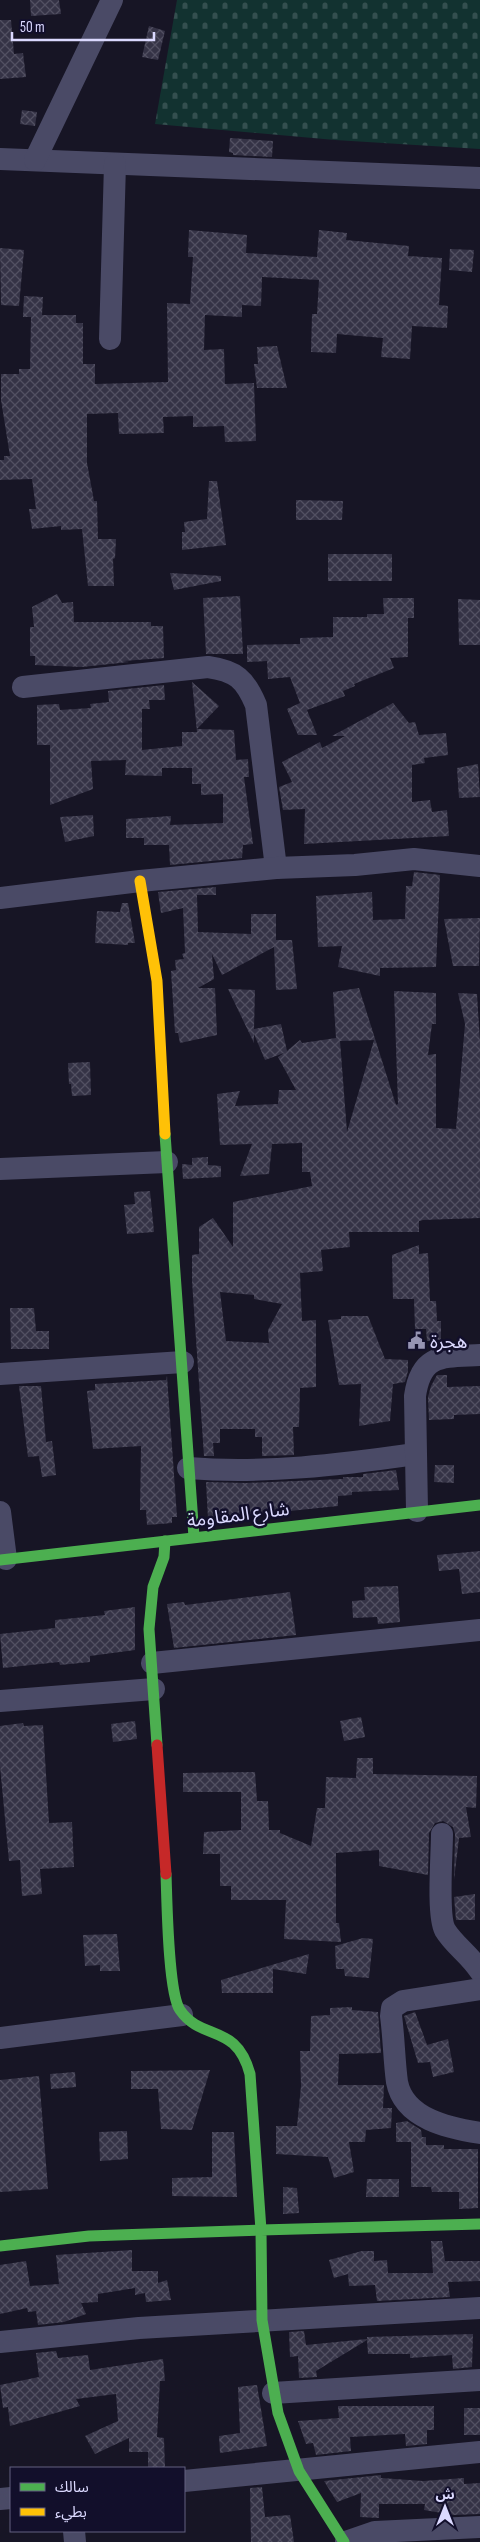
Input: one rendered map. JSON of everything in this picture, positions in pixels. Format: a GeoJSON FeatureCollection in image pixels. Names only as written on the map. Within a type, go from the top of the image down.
{"type":"FeatureCollection","features":[{"type":"Feature","properties":{"kind":"main road"},"geometry":{"type":"LineString","coordinates":[[140,881],[157,981],[167,1162],[183,1362],[188,1468],[194,1537]]}},
{"type":"Feature","properties":{"kind":"main road","name":"شارع المقاومة"},"geometry":{"type":"LineString","coordinates":[[3,1560],[480,1505]]}},
{"type":"Feature","properties":{"kind":"main road"},"geometry":{"type":"LineString","coordinates":[[165,1540],[164,1557],[153,1587],[149,1629],[174,1997],[182,2015],[191,2022],[233,2040],[242,2052],[251,2085],[261,2230],[262,2320],[273,2393],[299,2471],[345,2542]]}},
{"type":"Feature","properties":{"kind":"main road"},"geometry":{"type":"LineString","coordinates":[[0,2246],[89,2236],[480,2224]]}},
{"type":"Feature","properties":{"kind":"street"},"geometry":{"type":"LineString","coordinates":[[35,160],[112,0]]}},
{"type":"Feature","properties":{"kind":"street"},"geometry":{"type":"LineString","coordinates":[[0,159],[480,178]]}},
{"type":"Feature","properties":{"kind":"street"},"geometry":{"type":"LineString","coordinates":[[110,339],[115,164]]}},
{"type":"Feature","properties":{"kind":"street"},"geometry":{"type":"LineString","coordinates":[[23,687],[208,667],[238,675],[249,689],[256,705],[276,868]]}},
{"type":"Feature","properties":{"kind":"street"},"geometry":{"type":"LineString","coordinates":[[0,898],[140,881],[276,868],[355,865],[414,859],[480,866]]}},
{"type":"Feature","properties":{"kind":"street"},"geometry":{"type":"LineString","coordinates":[[0,1169],[167,1162]]}},
{"type":"Feature","properties":{"kind":"street"},"geometry":{"type":"LineString","coordinates":[[417,1511],[415,1396],[417,1379],[422,1370],[430,1363],[450,1357],[480,1355]]}},
{"type":"Feature","properties":{"kind":"street"},"geometry":{"type":"LineString","coordinates":[[0,1374],[183,1362]]}},
{"type":"Feature","properties":{"kind":"street"},"geometry":{"type":"LineString","coordinates":[[188,1468],[265,1471],[327,1466],[415,1454]]}},
{"type":"Feature","properties":{"kind":"street"},"geometry":{"type":"LineString","coordinates":[[0,1512],[3,1560]]}},
{"type":"Feature","properties":{"kind":"street"},"geometry":{"type":"LineString","coordinates":[[152,1663],[480,1630]]}},
{"type":"Feature","properties":{"kind":"street"},"geometry":{"type":"LineString","coordinates":[[0,1700],[154,1689]]}},
{"type":"Feature","properties":{"kind":"street"},"geometry":{"type":"LineString","coordinates":[[442,1834],[442,1921],[449,1936],[471,1957],[480,1971]]}},
{"type":"Feature","properties":{"kind":"street"},"geometry":{"type":"LineString","coordinates":[[480,1989],[403,2001],[392,2008],[391,2016],[397,2083],[401,2095],[411,2107],[432,2121],[451,2128],[480,2133]]}},
{"type":"Feature","properties":{"kind":"street"},"geometry":{"type":"LineString","coordinates":[[0,2038],[182,2015]]}},
{"type":"Feature","properties":{"kind":"street"},"geometry":{"type":"LineString","coordinates":[[0,2342],[139,2328],[480,2308]]}},
{"type":"Feature","properties":{"kind":"street"},"geometry":{"type":"LineString","coordinates":[[273,2393],[480,2380]]}},
{"type":"Feature","properties":{"kind":"street"},"geometry":{"type":"LineString","coordinates":[[185,2481],[480,2452]]}},
{"type":"Feature","properties":{"kind":"street"},"geometry":{"type":"LineString","coordinates":[[345,2542],[375,2532],[480,2527]]}},
{"type":"Feature","properties":{"kind":"green space"},"geometry":{"type":"Polygon","coordinates":[[[177,0],[480,0],[480,149],[335,140],[155,124],[177,0]]]}},
{"type":"Feature","properties":{"kind":"building"},"geometry":{"type":"Polygon","coordinates":[[[30,0],[59,0],[61,14],[31,16],[30,0]]]}},
{"type":"Feature","properties":{"kind":"building"},"geometry":{"type":"Polygon","coordinates":[[[0,20],[11,20],[14,54],[23,53],[26,77],[0,79],[0,20]]]}},
{"type":"Feature","properties":{"kind":"building"},"geometry":{"type":"Polygon","coordinates":[[[149,26],[165,31],[158,60],[142,57],[149,26]]]}},
{"type":"Feature","properties":{"kind":"building"},"geometry":{"type":"Polygon","coordinates":[[[22,110],[37,112],[35,126],[20,124],[22,110]]]}},
{"type":"Feature","properties":{"kind":"building"},"geometry":{"type":"Polygon","coordinates":[[[230,138],[273,141],[272,157],[233,155],[233,153],[229,152],[230,138]]]}},
{"type":"Feature","properties":{"kind":"building"},"geometry":{"type":"Polygon","coordinates":[[[189,230],[247,235],[246,253],[317,257],[319,230],[347,233],[346,240],[409,246],[408,256],[442,258],[439,305],[448,306],[447,328],[412,326],[410,359],[381,357],[383,338],[337,334],[336,353],[311,352],[312,314],[317,314],[319,280],[262,277],[261,306],[242,305],[242,317],[205,315],[204,350],[224,349],[225,384],[254,383],[256,441],[225,442],[224,426],[193,427],[193,416],[163,417],[164,433],[119,434],[118,413],[87,414],[87,463],[94,501],[97,501],[98,539],[116,539],[115,558],[113,559],[114,586],[88,586],[82,529],[61,530],[61,526],[32,529],[29,509],[36,509],[32,479],[0,480],[0,460],[4,460],[4,456],[10,456],[1,400],[1,374],[19,374],[19,369],[30,369],[31,317],[23,317],[24,296],[43,297],[42,315],[76,315],[76,323],[83,323],[83,364],[95,364],[95,384],[168,382],[167,303],[190,304],[193,257],[188,257],[189,230]]]}},
{"type":"Feature","properties":{"kind":"building"},"geometry":{"type":"Polygon","coordinates":[[[0,248],[24,250],[19,306],[1,305],[0,248]]]}},
{"type":"Feature","properties":{"kind":"building"},"geometry":{"type":"Polygon","coordinates":[[[450,249],[474,250],[472,272],[449,270],[450,249]]]}},
{"type":"Feature","properties":{"kind":"building"},"geometry":{"type":"Polygon","coordinates":[[[277,346],[287,388],[257,388],[254,364],[258,364],[257,347],[277,346]]]}},
{"type":"Feature","properties":{"kind":"building"},"geometry":{"type":"Polygon","coordinates":[[[209,481],[217,481],[226,545],[182,550],[182,532],[185,532],[184,522],[207,519],[209,481]]]}},
{"type":"Feature","properties":{"kind":"building"},"geometry":{"type":"Polygon","coordinates":[[[296,500],[343,501],[342,520],[296,520],[296,500]]]}},
{"type":"Feature","properties":{"kind":"building"},"geometry":{"type":"Polygon","coordinates":[[[328,554],[392,554],[392,581],[328,581],[328,554]]]}},
{"type":"Feature","properties":{"kind":"building"},"geometry":{"type":"Polygon","coordinates":[[[170,573],[221,576],[221,581],[174,590],[170,573]]]}},
{"type":"Feature","properties":{"kind":"building"},"geometry":{"type":"Polygon","coordinates":[[[57,594],[62,603],[73,602],[74,622],[151,622],[151,626],[163,626],[164,658],[82,667],[35,665],[35,656],[30,656],[30,627],[34,627],[32,607],[57,594]]]}},
{"type":"Feature","properties":{"kind":"building"},"geometry":{"type":"Polygon","coordinates":[[[240,596],[243,654],[206,654],[203,598],[240,596]]]}},
{"type":"Feature","properties":{"kind":"building"},"geometry":{"type":"Polygon","coordinates":[[[383,598],[414,598],[414,618],[408,618],[408,657],[390,658],[394,668],[354,684],[355,686],[343,691],[345,696],[307,710],[317,735],[298,735],[287,709],[300,703],[290,677],[268,679],[267,661],[247,662],[247,645],[300,644],[300,638],[333,637],[333,617],[367,617],[367,614],[384,614],[383,598]]]}},
{"type":"Feature","properties":{"kind":"building"},"geometry":{"type":"Polygon","coordinates":[[[458,599],[480,600],[480,645],[459,645],[458,599]]]}},
{"type":"Feature","properties":{"kind":"building"},"geometry":{"type":"Polygon","coordinates":[[[192,682],[219,706],[197,729],[234,730],[236,760],[248,759],[249,777],[244,777],[253,844],[243,845],[242,858],[170,865],[169,845],[144,845],[144,838],[126,838],[126,819],[171,816],[170,825],[223,823],[223,794],[201,795],[201,784],[192,784],[192,768],[162,768],[162,776],[125,775],[126,760],[91,761],[93,789],[50,805],[50,745],[37,745],[37,705],[59,704],[60,710],[91,708],[90,704],[109,702],[108,691],[164,685],[165,700],[149,700],[150,709],[142,709],[142,750],[182,746],[182,732],[197,732],[192,682]]]}},
{"type":"Feature","properties":{"kind":"building"},"geometry":{"type":"Polygon","coordinates":[[[393,703],[409,723],[415,722],[419,735],[446,733],[448,755],[424,758],[425,763],[412,765],[412,802],[430,800],[432,812],[447,810],[449,836],[304,844],[305,809],[283,810],[279,787],[292,782],[282,762],[320,742],[322,748],[345,736],[332,736],[393,703]]]}},
{"type":"Feature","properties":{"kind":"building"},"geometry":{"type":"Polygon","coordinates":[[[478,764],[480,797],[459,798],[457,768],[478,764]]]}},
{"type":"Feature","properties":{"kind":"building"},"geometry":{"type":"Polygon","coordinates":[[[93,815],[94,836],[65,842],[60,817],[93,815]]]}},
{"type":"Feature","properties":{"kind":"building"},"geometry":{"type":"Polygon","coordinates":[[[414,872],[440,875],[436,967],[380,968],[380,976],[338,967],[342,946],[318,947],[316,896],[372,892],[373,920],[405,919],[406,886],[412,886],[414,872]]]}},
{"type":"Feature","properties":{"kind":"building"},"geometry":{"type":"Polygon","coordinates":[[[216,887],[216,895],[197,895],[198,932],[251,934],[251,914],[276,914],[276,940],[292,940],[297,989],[276,990],[274,947],[222,975],[212,954],[214,979],[198,988],[215,988],[217,1035],[180,1043],[178,1033],[175,1033],[171,971],[176,970],[175,960],[184,959],[182,954],[185,953],[183,908],[161,913],[158,892],[216,887]]]}},
{"type":"Feature","properties":{"kind":"building"},"geometry":{"type":"Polygon","coordinates":[[[122,903],[128,903],[135,943],[128,943],[128,945],[95,943],[97,911],[120,912],[122,903]]]}},
{"type":"Feature","properties":{"kind":"building"},"geometry":{"type":"Polygon","coordinates":[[[480,918],[479,966],[453,966],[444,919],[480,918]]]}},
{"type":"Feature","properties":{"kind":"building"},"geometry":{"type":"Polygon","coordinates":[[[359,988],[396,1105],[398,1104],[394,991],[436,993],[436,1024],[432,1024],[428,1055],[436,1054],[436,1128],[456,1129],[465,1024],[458,993],[477,994],[480,1042],[480,1218],[423,1220],[419,1221],[419,1232],[349,1232],[350,1247],[321,1250],[323,1271],[300,1273],[302,1321],[316,1320],[316,1387],[300,1388],[299,1427],[293,1427],[294,1455],[262,1456],[262,1437],[255,1437],[255,1429],[220,1429],[220,1443],[213,1443],[214,1456],[204,1456],[192,1281],[192,1255],[199,1254],[199,1227],[213,1218],[233,1247],[233,1202],[312,1186],[310,1172],[302,1172],[302,1143],[272,1144],[269,1174],[240,1176],[252,1144],[220,1145],[217,1094],[240,1091],[235,1106],[278,1104],[279,1090],[296,1090],[278,1057],[284,1053],[265,1060],[254,1034],[254,1043],[228,989],[255,990],[254,1029],[281,1024],[287,1051],[300,1040],[302,1043],[336,1038],[333,992],[359,988]],[[374,1040],[340,1041],[347,1132],[374,1040]],[[220,1292],[226,1341],[269,1343],[268,1330],[282,1304],[254,1299],[254,1295],[220,1292]]]}},
{"type":"Feature","properties":{"kind":"building"},"geometry":{"type":"Polygon","coordinates":[[[90,1062],[91,1095],[72,1096],[71,1084],[69,1084],[68,1063],[90,1062]]]}},
{"type":"Feature","properties":{"kind":"building"},"geometry":{"type":"Polygon","coordinates":[[[208,1157],[208,1165],[221,1166],[221,1177],[183,1179],[182,1164],[192,1165],[192,1158],[208,1157]]]}},
{"type":"Feature","properties":{"kind":"building"},"geometry":{"type":"Polygon","coordinates":[[[150,1191],[154,1232],[127,1234],[124,1205],[135,1204],[134,1192],[150,1191]]]}},
{"type":"Feature","properties":{"kind":"building"},"geometry":{"type":"Polygon","coordinates":[[[419,1245],[419,1254],[428,1253],[430,1301],[436,1301],[437,1321],[441,1321],[441,1340],[427,1341],[426,1329],[415,1329],[414,1299],[393,1299],[392,1255],[419,1245]]]}},
{"type":"Feature","properties":{"kind":"building"},"geometry":{"type":"Polygon","coordinates":[[[10,1308],[34,1308],[36,1331],[49,1331],[49,1349],[11,1349],[10,1308]]]}},
{"type":"Feature","properties":{"kind":"building"},"geometry":{"type":"Polygon","coordinates":[[[341,1316],[368,1316],[385,1359],[408,1360],[405,1382],[393,1384],[390,1421],[359,1426],[361,1384],[339,1385],[328,1320],[341,1319],[341,1316]]]}},
{"type":"Feature","properties":{"kind":"building"},"geometry":{"type":"Polygon","coordinates":[[[437,1375],[447,1375],[447,1387],[480,1386],[480,1414],[454,1415],[454,1419],[429,1420],[428,1397],[437,1375]]]}},
{"type":"Feature","properties":{"kind":"building"},"geometry":{"type":"Polygon","coordinates":[[[167,1376],[177,1517],[172,1517],[172,1523],[147,1525],[146,1510],[140,1510],[141,1446],[93,1449],[87,1391],[95,1390],[95,1384],[166,1380],[167,1376]]]}},
{"type":"Feature","properties":{"kind":"building"},"geometry":{"type":"Polygon","coordinates":[[[19,1386],[41,1386],[46,1442],[52,1441],[56,1475],[42,1477],[39,1456],[28,1457],[19,1386]]]}},
{"type":"Feature","properties":{"kind":"building"},"geometry":{"type":"Polygon","coordinates":[[[435,1465],[454,1465],[454,1483],[434,1482],[435,1465]]]}},
{"type":"Feature","properties":{"kind":"building"},"geometry":{"type":"Polygon","coordinates":[[[396,1470],[399,1490],[352,1492],[352,1495],[338,1496],[338,1506],[261,1514],[232,1514],[232,1517],[208,1519],[206,1482],[246,1483],[343,1479],[343,1477],[363,1477],[363,1474],[396,1470]]]}},
{"type":"Feature","properties":{"kind":"building"},"geometry":{"type":"Polygon","coordinates":[[[480,1551],[480,1592],[462,1594],[459,1569],[439,1571],[437,1555],[480,1551]]]}},
{"type":"Feature","properties":{"kind":"building"},"geometry":{"type":"Polygon","coordinates":[[[398,1586],[400,1622],[378,1624],[377,1617],[353,1618],[352,1601],[365,1600],[364,1587],[398,1586]]]}},
{"type":"Feature","properties":{"kind":"building"},"geometry":{"type":"Polygon","coordinates":[[[290,1592],[296,1635],[174,1648],[167,1604],[184,1602],[185,1605],[290,1592]]]}},
{"type":"Feature","properties":{"kind":"building"},"geometry":{"type":"Polygon","coordinates":[[[135,1607],[135,1650],[90,1656],[90,1662],[60,1665],[59,1662],[3,1668],[0,1634],[55,1628],[55,1620],[105,1615],[104,1611],[135,1607]]]}},
{"type":"Feature","properties":{"kind":"building"},"geometry":{"type":"Polygon","coordinates":[[[361,1717],[365,1737],[344,1741],[340,1721],[361,1717]]]}},
{"type":"Feature","properties":{"kind":"building"},"geometry":{"type":"Polygon","coordinates":[[[135,1721],[137,1739],[113,1742],[111,1724],[135,1721]]]}},
{"type":"Feature","properties":{"kind":"building"},"geometry":{"type":"Polygon","coordinates":[[[23,1723],[24,1726],[43,1725],[49,1823],[72,1822],[74,1867],[40,1869],[42,1894],[22,1896],[20,1860],[9,1861],[0,1766],[0,1726],[23,1723]]]}},
{"type":"Feature","properties":{"kind":"building"},"geometry":{"type":"Polygon","coordinates":[[[357,1758],[373,1758],[373,1774],[477,1776],[476,1808],[466,1807],[471,1837],[459,1838],[454,1880],[455,1834],[453,1827],[443,1821],[435,1823],[429,1833],[428,1875],[379,1866],[379,1850],[336,1853],[336,1923],[339,1923],[341,1942],[284,1939],[286,1900],[231,1900],[231,1886],[220,1886],[220,1854],[203,1854],[204,1832],[241,1830],[241,1792],[183,1792],[183,1773],[255,1772],[257,1801],[268,1801],[269,1830],[280,1830],[280,1833],[311,1846],[317,1808],[325,1808],[326,1777],[356,1778],[357,1758]]]}},
{"type":"Feature","properties":{"kind":"building"},"geometry":{"type":"Polygon","coordinates":[[[475,1894],[475,1920],[456,1920],[454,1897],[475,1894]]]}},
{"type":"Feature","properties":{"kind":"building"},"geometry":{"type":"Polygon","coordinates":[[[117,1934],[120,1971],[100,1971],[100,1965],[85,1966],[83,1935],[117,1934]]]}},
{"type":"Feature","properties":{"kind":"building"},"geometry":{"type":"Polygon","coordinates":[[[363,1938],[373,1939],[369,1978],[345,1976],[344,1969],[336,1969],[335,1946],[363,1938]]]}},
{"type":"Feature","properties":{"kind":"building"},"geometry":{"type":"Polygon","coordinates":[[[309,1954],[306,1974],[273,1969],[273,1993],[222,1993],[221,1980],[309,1954]]]}},
{"type":"Feature","properties":{"kind":"building"},"geometry":{"type":"Polygon","coordinates":[[[352,2007],[352,2010],[378,2012],[381,2053],[339,2054],[338,2085],[384,2085],[383,2108],[392,2108],[391,2128],[366,2130],[365,2142],[349,2142],[354,2172],[334,2178],[328,2157],[276,2154],[276,2126],[297,2126],[301,2086],[300,2051],[310,2051],[311,2016],[330,2015],[330,2008],[352,2007]]]}},
{"type":"Feature","properties":{"kind":"building"},"geometry":{"type":"Polygon","coordinates":[[[415,2012],[427,2045],[448,2039],[454,2072],[433,2077],[430,2062],[418,2063],[404,2016],[415,2012]]]}},
{"type":"Feature","properties":{"kind":"building"},"geometry":{"type":"Polygon","coordinates":[[[210,2070],[192,2130],[161,2129],[158,2089],[131,2089],[131,2071],[210,2070]]]}},
{"type":"Feature","properties":{"kind":"building"},"geometry":{"type":"Polygon","coordinates":[[[75,2072],[76,2087],[51,2089],[50,2074],[75,2072]]]}},
{"type":"Feature","properties":{"kind":"building"},"geometry":{"type":"Polygon","coordinates":[[[39,2076],[48,2189],[0,2192],[0,2080],[39,2076]]]}},
{"type":"Feature","properties":{"kind":"building"},"geometry":{"type":"Polygon","coordinates":[[[407,2121],[421,2130],[422,2137],[426,2137],[426,2145],[444,2145],[444,2149],[478,2149],[478,2208],[459,2209],[459,2192],[432,2192],[431,2187],[411,2187],[411,2142],[396,2142],[396,2123],[407,2121]]]}},
{"type":"Feature","properties":{"kind":"building"},"geometry":{"type":"Polygon","coordinates":[[[127,2131],[128,2159],[100,2161],[99,2132],[127,2131]]]}},
{"type":"Feature","properties":{"kind":"building"},"geometry":{"type":"Polygon","coordinates":[[[212,2132],[234,2132],[237,2197],[172,2196],[172,2178],[212,2177],[212,2132]]]}},
{"type":"Feature","properties":{"kind":"building"},"geometry":{"type":"Polygon","coordinates":[[[367,2179],[399,2179],[399,2197],[366,2197],[367,2179]]]}},
{"type":"Feature","properties":{"kind":"building"},"geometry":{"type":"Polygon","coordinates":[[[283,2187],[297,2188],[299,2213],[283,2214],[283,2187]]]}},
{"type":"Feature","properties":{"kind":"building"},"geometry":{"type":"Polygon","coordinates":[[[431,2241],[442,2241],[445,2261],[480,2261],[480,2281],[448,2282],[450,2297],[377,2301],[375,2285],[349,2286],[348,2274],[334,2278],[329,2260],[362,2251],[374,2251],[374,2261],[387,2260],[388,2273],[433,2273],[431,2241]]]}},
{"type":"Feature","properties":{"kind":"building"},"geometry":{"type":"Polygon","coordinates":[[[132,2250],[132,2271],[158,2271],[158,2283],[167,2280],[171,2300],[146,2302],[145,2293],[135,2295],[135,2288],[98,2294],[98,2302],[81,2303],[86,2314],[64,2322],[38,2325],[36,2311],[28,2312],[27,2308],[0,2314],[0,2265],[26,2261],[30,2286],[59,2284],[56,2255],[132,2250]]]}},
{"type":"Feature","properties":{"kind":"building"},"geometry":{"type":"Polygon","coordinates":[[[304,2331],[306,2345],[367,2339],[367,2337],[473,2334],[472,2367],[453,2369],[452,2355],[410,2358],[410,2354],[368,2354],[367,2340],[316,2371],[317,2377],[299,2378],[298,2356],[290,2357],[289,2332],[304,2331]]]}},
{"type":"Feature","properties":{"kind":"building"},"geometry":{"type":"Polygon","coordinates":[[[56,2351],[58,2358],[88,2355],[90,2370],[163,2359],[165,2381],[160,2381],[157,2437],[164,2438],[165,2467],[148,2467],[148,2452],[129,2452],[129,2438],[95,2454],[85,2436],[118,2421],[116,2394],[76,2399],[80,2406],[10,2426],[8,2407],[3,2408],[0,2385],[39,2377],[36,2353],[56,2351]]]}},
{"type":"Feature","properties":{"kind":"building"},"geometry":{"type":"Polygon","coordinates":[[[257,2385],[267,2446],[220,2453],[219,2436],[240,2433],[238,2387],[257,2385]]]}},
{"type":"Feature","properties":{"kind":"building"},"geometry":{"type":"Polygon","coordinates":[[[338,2406],[434,2406],[434,2430],[427,2430],[427,2444],[406,2446],[405,2434],[350,2437],[351,2451],[316,2455],[313,2443],[306,2444],[298,2421],[339,2418],[338,2406]]]}},
{"type":"Feature","properties":{"kind":"building"},"geometry":{"type":"Polygon","coordinates":[[[464,2408],[480,2408],[480,2435],[464,2435],[464,2408]]]}},
{"type":"Feature","properties":{"kind":"building"},"geometry":{"type":"Polygon","coordinates":[[[381,2475],[381,2478],[423,2481],[464,2478],[464,2484],[480,2483],[480,2514],[454,2515],[424,2510],[425,2504],[379,2504],[379,2518],[360,2517],[361,2493],[337,2502],[324,2481],[381,2475]]]}},
{"type":"Feature","properties":{"kind":"building"},"geometry":{"type":"Polygon","coordinates":[[[262,2487],[265,2517],[290,2515],[294,2542],[251,2542],[250,2488],[262,2487]]]}},
{"type":"Feature","properties":{"kind":"traffic: fast"},"geometry":{"type":"LineString","coordinates":[[165,1134],[194,1537]]}},
{"type":"Feature","properties":{"kind":"traffic: fast"},"geometry":{"type":"LineString","coordinates":[[0,1560],[480,1505]]}},
{"type":"Feature","properties":{"kind":"traffic: fast"},"geometry":{"type":"LineString","coordinates":[[157,1745],[149,1629],[153,1587],[164,1557],[165,1541]]}},
{"type":"Feature","properties":{"kind":"traffic: fast"},"geometry":{"type":"LineString","coordinates":[[0,2246],[89,2236],[261,2230],[250,2074],[244,2058],[228,2039],[198,2026],[180,2010],[176,2000],[171,1966],[166,1874]]}},
{"type":"Feature","properties":{"kind":"traffic: fast"},"geometry":{"type":"LineString","coordinates":[[344,2542],[299,2471],[278,2413],[262,2320],[261,2230],[480,2224]]}},
{"type":"Feature","properties":{"kind":"traffic: slow"},"geometry":{"type":"LineString","coordinates":[[140,881],[157,981],[165,1134]]}},
{"type":"Feature","properties":{"kind":"traffic: jam"},"geometry":{"type":"LineString","coordinates":[[157,1745],[166,1874]]}},
{"type":"Feature","properties":{"kind":"place","name":"هجرة"},"geometry":{"type":"Point","coordinates":[416,1341]}}]}
